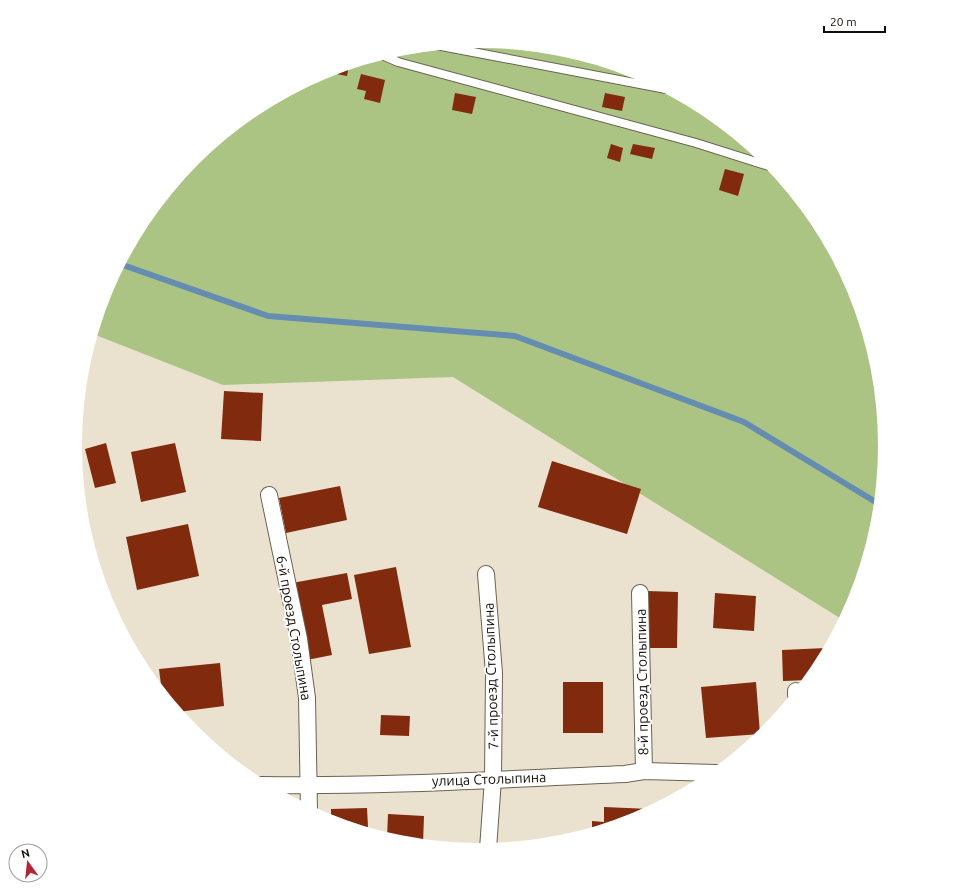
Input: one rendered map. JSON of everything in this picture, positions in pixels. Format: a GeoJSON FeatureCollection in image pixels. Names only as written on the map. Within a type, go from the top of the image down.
{"type":"FeatureCollection","features":[{"type":"Feature","properties":{"kind":"street","name":"6-й проезд Столыпина"},"geometry":{"type":"LineString","coordinates":[[269,495],[299,639],[307,698],[309,804]]}},
{"type":"Feature","properties":{"kind":"street","name":"7-й проезд Столыпина"},"geometry":{"type":"LineString","coordinates":[[486,574],[494,673],[493,779],[488,843]]}},
{"type":"Feature","properties":{"kind":"street","name":"8-й проезд Столыпина"},"geometry":{"type":"LineString","coordinates":[[640,593],[644,772]]}},
{"type":"Feature","properties":{"kind":"street","name":"улица Столыпина"},"geometry":{"type":"LineString","coordinates":[[274,785],[309,786],[625,774],[644,772],[705,773]]}},
{"type":"Feature","properties":{"kind":"lane"},"geometry":{"type":"LineString","coordinates":[[456,49],[649,86]]}},
{"type":"Feature","properties":{"kind":"lane"},"geometry":{"type":"LineString","coordinates":[[391,59],[696,142],[760,163]]}},
{"type":"Feature","properties":{"kind":"green space"},"geometry":{"type":"Polygon","coordinates":[[[454,49],[506,49],[532,51],[558,56],[608,69],[632,78],[679,101],[701,115],[722,130],[761,164],[779,183],[811,225],[837,270],[847,293],[864,343],[870,368],[877,420],[878,446],[877,471],[870,523],[856,573],[839,617],[453,377],[223,385],[98,336],[113,293],[123,270],[136,247],[149,225],[181,183],[199,164],[238,130],[281,101],[328,78],[352,69],[402,56],[428,51],[454,49]]]}},
{"type":"Feature","properties":{"kind":"building"},"geometry":{"type":"Polygon","coordinates":[[[348,70],[347,76],[338,74],[348,70]]]}},
{"type":"Feature","properties":{"kind":"building"},"geometry":{"type":"Polygon","coordinates":[[[361,74],[385,80],[380,103],[364,99],[366,91],[357,89],[361,74]]]}},
{"type":"Feature","properties":{"kind":"building"},"geometry":{"type":"Polygon","coordinates":[[[455,93],[476,97],[472,114],[452,110],[455,93]]]}},
{"type":"Feature","properties":{"kind":"building"},"geometry":{"type":"Polygon","coordinates":[[[605,93],[625,97],[622,111],[602,107],[605,93]]]}},
{"type":"Feature","properties":{"kind":"building"},"geometry":{"type":"Polygon","coordinates":[[[611,144],[623,148],[620,162],[607,158],[611,144]]]}},
{"type":"Feature","properties":{"kind":"building"},"geometry":{"type":"Polygon","coordinates":[[[633,144],[655,148],[652,159],[630,154],[633,144]]]}},
{"type":"Feature","properties":{"kind":"building"},"geometry":{"type":"Polygon","coordinates":[[[725,169],[744,174],[738,196],[719,190],[725,169]]]}},
{"type":"Feature","properties":{"kind":"building"},"geometry":{"type":"Polygon","coordinates":[[[224,391],[263,393],[261,441],[221,439],[224,391]]]}},
{"type":"Feature","properties":{"kind":"building"},"geometry":{"type":"Polygon","coordinates":[[[106,443],[116,483],[95,488],[85,449],[106,443]]]}},
{"type":"Feature","properties":{"kind":"building"},"geometry":{"type":"Polygon","coordinates":[[[175,443],[186,492],[141,502],[131,452],[175,443]]]}},
{"type":"Feature","properties":{"kind":"building"},"geometry":{"type":"Polygon","coordinates":[[[552,461],[641,489],[627,534],[538,507],[552,461]]]}},
{"type":"Feature","properties":{"kind":"building"},"geometry":{"type":"Polygon","coordinates":[[[340,486],[347,520],[286,533],[279,498],[340,486]]]}},
{"type":"Feature","properties":{"kind":"building"},"geometry":{"type":"Polygon","coordinates":[[[188,524],[199,576],[137,590],[126,537],[188,524]]]}},
{"type":"Feature","properties":{"kind":"building"},"geometry":{"type":"Polygon","coordinates":[[[396,567],[411,647],[369,654],[354,575],[396,567]]]}},
{"type":"Feature","properties":{"kind":"building"},"geometry":{"type":"Polygon","coordinates":[[[347,573],[352,599],[322,605],[332,655],[307,660],[292,583],[347,573]]]}},
{"type":"Feature","properties":{"kind":"building"},"geometry":{"type":"Polygon","coordinates":[[[647,591],[678,592],[677,648],[645,648],[647,591]]]}},
{"type":"Feature","properties":{"kind":"building"},"geometry":{"type":"Polygon","coordinates":[[[715,593],[756,596],[754,631],[713,628],[715,593]]]}},
{"type":"Feature","properties":{"kind":"building"},"geometry":{"type":"Polygon","coordinates":[[[822,648],[800,680],[783,681],[782,650],[822,648]]]}},
{"type":"Feature","properties":{"kind":"building"},"geometry":{"type":"Polygon","coordinates":[[[220,663],[224,706],[184,711],[161,681],[159,669],[220,663]]]}},
{"type":"Feature","properties":{"kind":"building"},"geometry":{"type":"Polygon","coordinates":[[[563,682],[603,682],[603,733],[563,733],[563,682]]]}},
{"type":"Feature","properties":{"kind":"building"},"geometry":{"type":"Polygon","coordinates":[[[756,682],[760,728],[753,735],[706,738],[701,687],[756,682]]]}},
{"type":"Feature","properties":{"kind":"building"},"geometry":{"type":"Polygon","coordinates":[[[381,715],[410,716],[409,736],[380,735],[381,715]]]}},
{"type":"Feature","properties":{"kind":"building"},"geometry":{"type":"Polygon","coordinates":[[[604,807],[642,809],[608,822],[592,826],[592,821],[604,822],[604,807]]]}},
{"type":"Feature","properties":{"kind":"building"},"geometry":{"type":"Polygon","coordinates":[[[367,808],[368,826],[331,814],[331,809],[367,808]]]}},
{"type":"Feature","properties":{"kind":"building"},"geometry":{"type":"Polygon","coordinates":[[[388,814],[424,816],[423,839],[387,831],[388,814]]]}},
{"type":"Feature","properties":{"kind":"waterway"},"geometry":{"type":"LineString","coordinates":[[125,266],[268,316],[515,336],[744,422],[873,501]]}}]}
